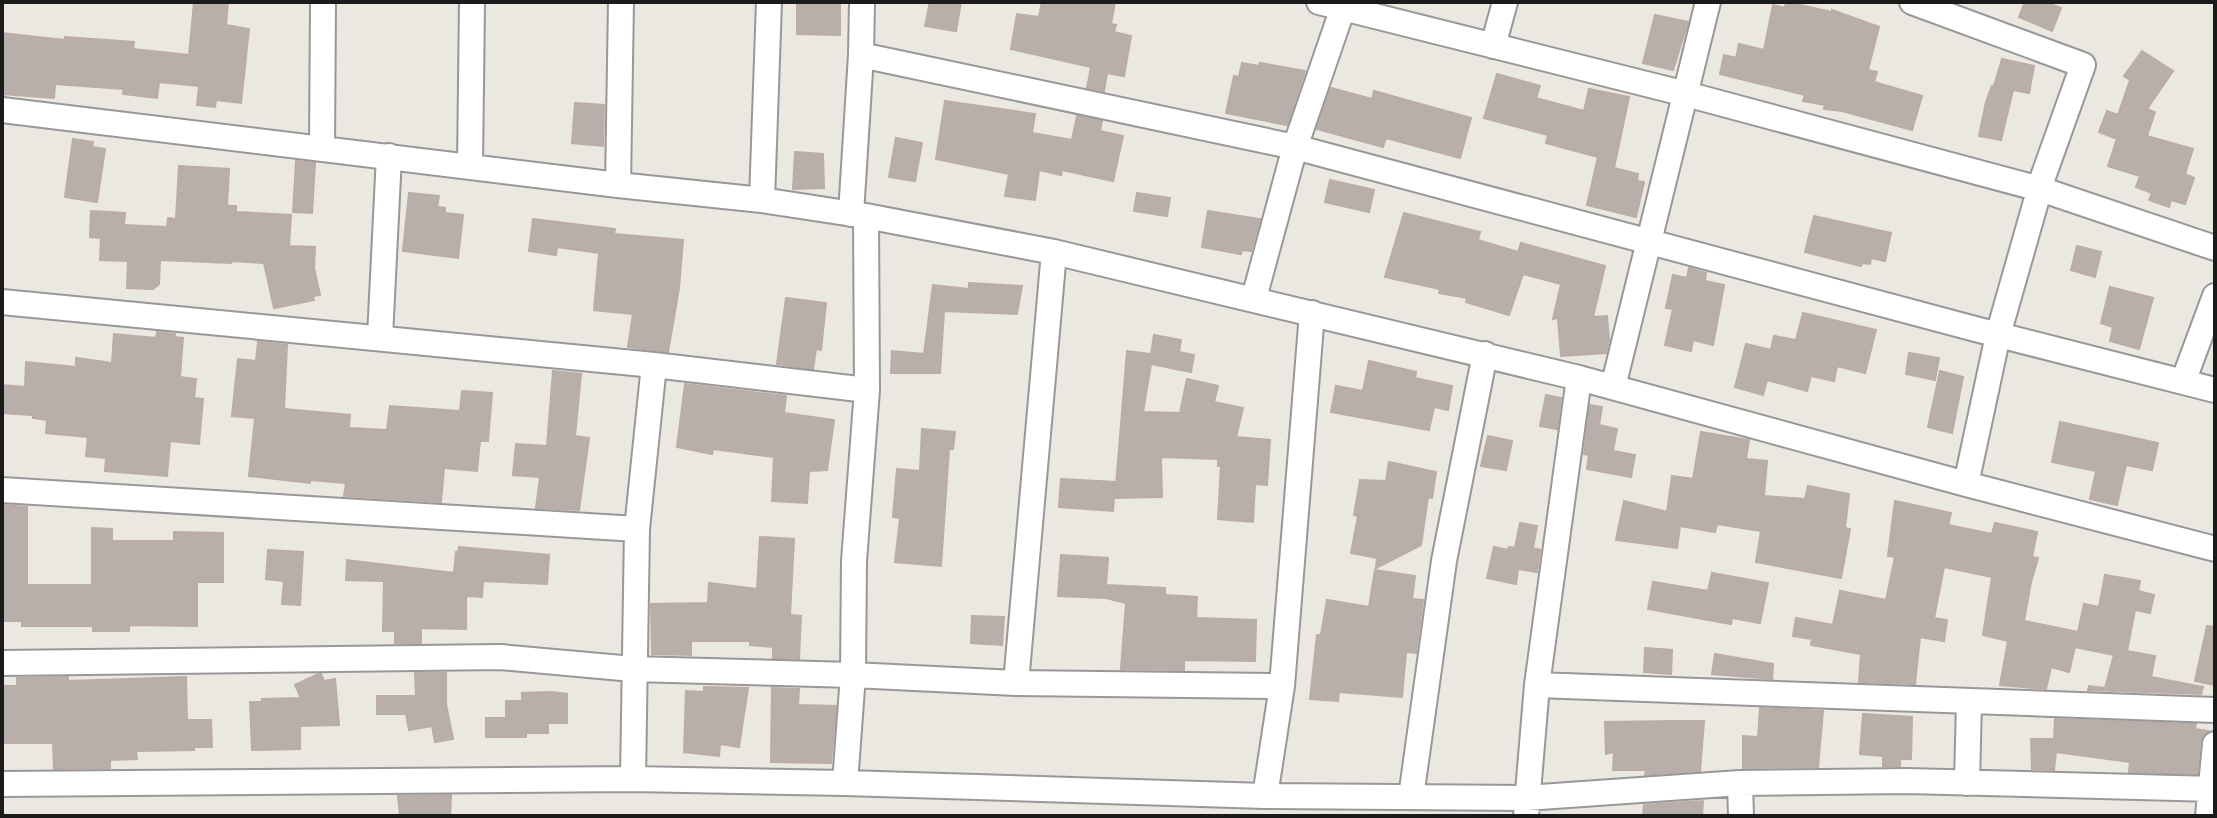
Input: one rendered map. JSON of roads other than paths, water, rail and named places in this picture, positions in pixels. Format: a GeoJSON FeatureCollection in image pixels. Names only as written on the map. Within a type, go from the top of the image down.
{"type":"FeatureCollection","features":[{"type":"Feature","properties":{"kind":"street"},"geometry":{"type":"LineString","coordinates":[[322,148],[323,2]]}},
{"type":"Feature","properties":{"kind":"street"},"geometry":{"type":"LineString","coordinates":[[470,166],[472,2]]}},
{"type":"Feature","properties":{"kind":"street"},"geometry":{"type":"LineString","coordinates":[[618,185],[621,2]]}},
{"type":"Feature","properties":{"kind":"street"},"geometry":{"type":"LineString","coordinates":[[762,200],[769,2]]}},
{"type":"Feature","properties":{"kind":"street"},"geometry":{"type":"LineString","coordinates":[[845,783],[853,675],[854,561],[867,390],[858,215],[862,2]]}},
{"type":"Feature","properties":{"kind":"street"},"geometry":{"type":"LineString","coordinates":[[1319,2],[1345,5],[2040,189],[2215,248]]}},
{"type":"Feature","properties":{"kind":"street"},"geometry":{"type":"LineString","coordinates":[[1493,46],[1505,2]]}},
{"type":"Feature","properties":{"kind":"street"},"geometry":{"type":"LineString","coordinates":[[1613,387],[1708,2]]}},
{"type":"Feature","properties":{"kind":"street"},"geometry":{"type":"LineString","coordinates":[[1912,2],[2083,64],[2040,189],[1998,335],[1966,484]]}},
{"type":"Feature","properties":{"kind":"street"},"geometry":{"type":"LineString","coordinates":[[1254,298],[1295,147],[1345,5]]}},
{"type":"Feature","properties":{"kind":"street"},"geometry":{"type":"LineString","coordinates":[[861,55],[1295,147],[2215,390]]}},
{"type":"Feature","properties":{"kind":"street"},"geometry":{"type":"LineString","coordinates":[[2,110],[762,200],[1054,252],[1579,378],[2215,549]]}},
{"type":"Feature","properties":{"kind":"street"},"geometry":{"type":"LineString","coordinates":[[380,337],[389,156]]}},
{"type":"Feature","properties":{"kind":"street"},"geometry":{"type":"LineString","coordinates":[[1016,683],[1054,252]]}},
{"type":"Feature","properties":{"kind":"street"},"geometry":{"type":"LineString","coordinates":[[2183,382],[2215,296]]}},
{"type":"Feature","properties":{"kind":"street"},"geometry":{"type":"LineString","coordinates":[[2,302],[380,337],[867,390]]}},
{"type":"Feature","properties":{"kind":"street"},"geometry":{"type":"LineString","coordinates":[[1265,796],[1282,686],[1312,313]]}},
{"type":"Feature","properties":{"kind":"street"},"geometry":{"type":"LineString","coordinates":[[1411,797],[1442,575],[1485,354]]}},
{"type":"Feature","properties":{"kind":"street"},"geometry":{"type":"LineString","coordinates":[[633,779],[637,529],[654,365]]}},
{"type":"Feature","properties":{"kind":"street"},"geometry":{"type":"LineString","coordinates":[[1526,807],[1537,685],[1579,378]]}},
{"type":"Feature","properties":{"kind":"street"},"geometry":{"type":"LineString","coordinates":[[2,490],[637,529]]}},
{"type":"Feature","properties":{"kind":"street"},"geometry":{"type":"LineString","coordinates":[[2,663],[500,657],[633,669],[1016,683],[1282,686]]}},
{"type":"Feature","properties":{"kind":"street"},"geometry":{"type":"LineString","coordinates":[[1537,685],[2215,710]]}},
{"type":"Feature","properties":{"kind":"street"},"geometry":{"type":"LineString","coordinates":[[1967,783],[1969,702]]}},
{"type":"Feature","properties":{"kind":"street"},"geometry":{"type":"LineString","coordinates":[[2208,816],[2215,744]]}},
{"type":"Feature","properties":{"kind":"street"},"geometry":{"type":"LineString","coordinates":[[2,784],[633,779],[1411,797],[1526,807],[1740,783],[1967,783],[2212,789]]}},
{"type":"Feature","properties":{"kind":"street"},"geometry":{"type":"LineString","coordinates":[[1740,783],[1741,816]]}}]}
